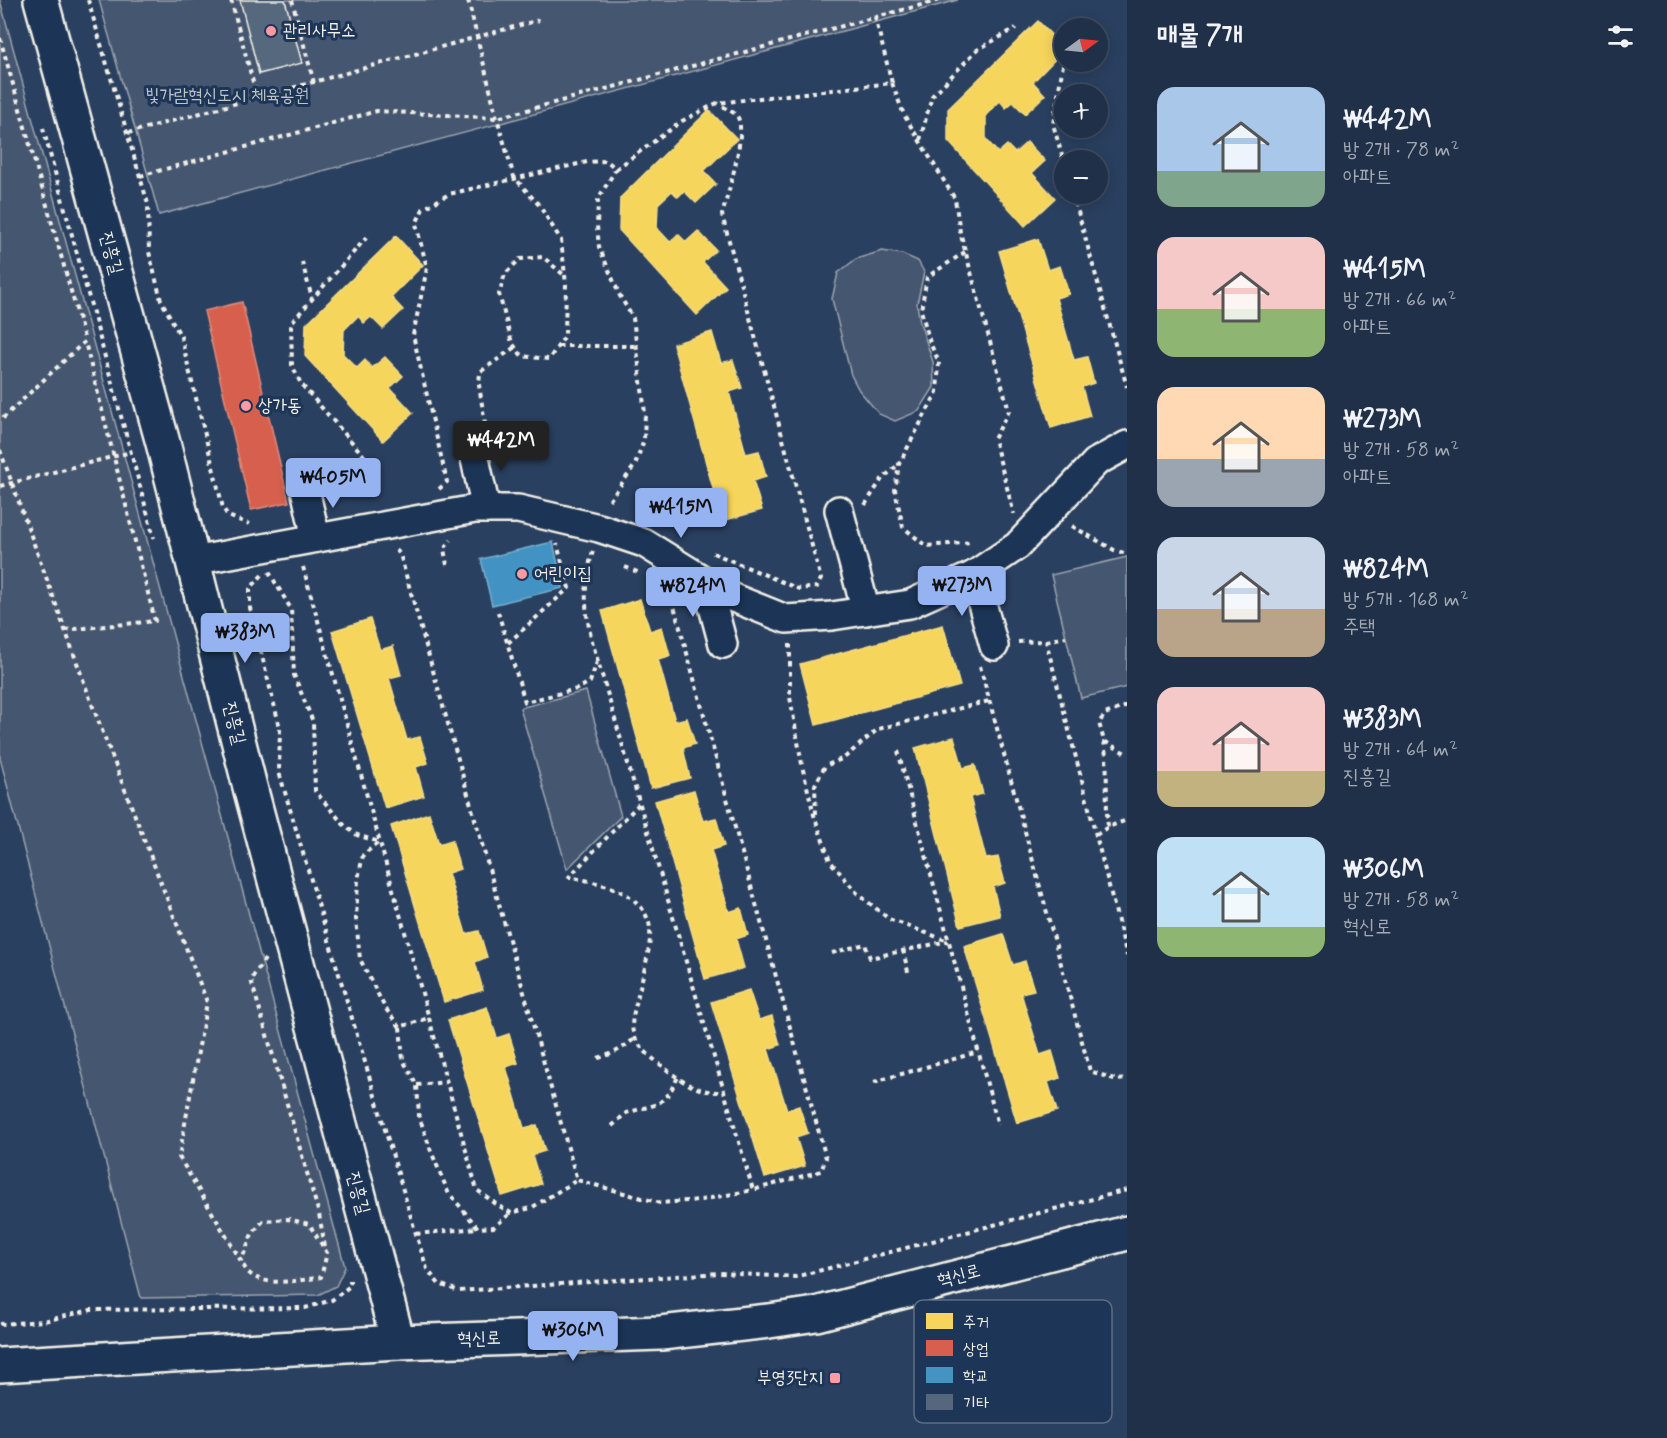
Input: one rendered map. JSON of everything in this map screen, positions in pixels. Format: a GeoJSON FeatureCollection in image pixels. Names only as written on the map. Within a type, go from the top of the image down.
{"type":"FeatureCollection","features":[{"type":"Feature","properties":{"kind":"street","name":"진흥길"},"geometry":{"type":"LineString","coordinates":[[41,0],[163,443],[250,787],[398,1342]]}},
{"type":"Feature","properties":{"kind":"street"},"geometry":{"type":"LineString","coordinates":[[479,435],[486,509]]}},
{"type":"Feature","properties":{"kind":"street"},"geometry":{"type":"LineString","coordinates":[[193,561],[315,550],[475,509],[518,509],[591,543],[644,543],[731,597],[786,619],[832,616],[910,604],[974,575],[1017,546],[1096,462],[1127,445]]}},
{"type":"Feature","properties":{"kind":"street"},"geometry":{"type":"LineString","coordinates":[[305,489],[315,550]]}},
{"type":"Feature","properties":{"kind":"street"},"geometry":{"type":"LineString","coordinates":[[851,512],[866,611]]}},
{"type":"Feature","properties":{"kind":"street"},"geometry":{"type":"LineString","coordinates":[[974,575],[993,650]]}},
{"type":"Feature","properties":{"kind":"street"},"geometry":{"type":"LineString","coordinates":[[706,581],[723,644]]}},
{"type":"Feature","properties":{"kind":"street","name":"혁신로"},"geometry":{"type":"LineString","coordinates":[[0,1365],[398,1342],[661,1333],[770,1321],[816,1314],[1127,1233]]}},
{"type":"Feature","properties":{"kind":"path"},"geometry":{"type":"LineString","coordinates":[[88,0],[148,204],[149,252],[161,300],[181,337],[223,508],[228,516],[252,526]]}},
{"type":"Feature","properties":{"kind":"path"},"geometry":{"type":"LineString","coordinates":[[231,0],[257,97]]}},
{"type":"Feature","properties":{"kind":"path"},"geometry":{"type":"LineString","coordinates":[[292,0],[314,83]]}},
{"type":"Feature","properties":{"kind":"path"},"geometry":{"type":"LineString","coordinates":[[468,0],[514,177],[539,205],[561,240],[565,276],[565,336],[549,358],[522,356],[512,343],[498,294],[505,274],[520,259],[543,257],[565,276]]}},
{"type":"Feature","properties":{"kind":"path"},"geometry":{"type":"LineString","coordinates":[[140,176],[377,111],[497,118],[940,0]]}},
{"type":"Feature","properties":{"kind":"path"},"geometry":{"type":"LineString","coordinates":[[875,17],[892,83],[904,114],[955,199],[965,252],[1009,411],[994,439],[1015,517]]}},
{"type":"Feature","properties":{"kind":"path"},"geometry":{"type":"LineString","coordinates":[[128,133],[539,20]]}},
{"type":"Feature","properties":{"kind":"path"},"geometry":{"type":"LineString","coordinates":[[920,141],[932,96],[977,50],[1016,28]]}},
{"type":"Feature","properties":{"kind":"path"},"geometry":{"type":"LineString","coordinates":[[0,38],[85,341],[155,621],[65,630]]}},
{"type":"Feature","properties":{"kind":"path"},"geometry":{"type":"LineString","coordinates":[[1060,150],[1053,124],[1062,72]]}},
{"type":"Feature","properties":{"kind":"path"},"geometry":{"type":"LineString","coordinates":[[753,1190],[585,613],[586,574],[591,543],[604,507],[635,465],[644,440],[645,413],[633,318],[620,296],[599,247],[598,199],[616,169],[682,121],[717,103],[892,83]]}},
{"type":"Feature","properties":{"kind":"path"},"geometry":{"type":"LineString","coordinates":[[712,553],[799,589],[817,587],[821,579],[722,215],[736,162],[741,125],[737,115],[717,103]]}},
{"type":"Feature","properties":{"kind":"path"},"geometry":{"type":"LineString","coordinates":[[43,127],[156,543]]}},
{"type":"Feature","properties":{"kind":"path"},"geometry":{"type":"LineString","coordinates":[[427,491],[439,489],[447,482],[413,335],[427,268],[416,224],[423,208],[449,194],[514,177],[587,162],[607,161],[616,169]]}},
{"type":"Feature","properties":{"kind":"path"},"geometry":{"type":"LineString","coordinates":[[1076,204],[1127,387]]}},
{"type":"Feature","properties":{"kind":"path"},"geometry":{"type":"LineString","coordinates":[[367,237],[291,323],[292,365],[301,384],[372,465]]}},
{"type":"Feature","properties":{"kind":"path"},"geometry":{"type":"LineString","coordinates":[[965,252],[927,277],[921,310],[930,344],[939,362],[937,392],[899,464],[895,490],[903,527],[926,546],[968,544],[977,541]]}},
{"type":"Feature","properties":{"kind":"path"},"geometry":{"type":"LineString","coordinates":[[302,262],[313,299]]}},
{"type":"Feature","properties":{"kind":"path"},"geometry":{"type":"LineString","coordinates":[[0,421],[85,341]]}},
{"type":"Feature","properties":{"kind":"path"},"geometry":{"type":"LineString","coordinates":[[558,346],[637,346]]}},
{"type":"Feature","properties":{"kind":"path"},"geometry":{"type":"LineString","coordinates":[[479,435],[480,372],[515,347]]}},
{"type":"Feature","properties":{"kind":"path"},"geometry":{"type":"LineString","coordinates":[[0,450],[93,707],[207,1002],[179,1157],[249,1274],[273,1282],[297,1282],[321,1276],[327,1253],[319,1214],[251,980],[268,954],[272,966]]}},
{"type":"Feature","properties":{"kind":"path"},"geometry":{"type":"LineString","coordinates":[[0,486],[131,452]]}},
{"type":"Feature","properties":{"kind":"path"},"geometry":{"type":"LineString","coordinates":[[851,512],[866,503],[882,479],[899,464]]}},
{"type":"Feature","properties":{"kind":"path"},"geometry":{"type":"LineString","coordinates":[[1076,516],[1070,524],[1114,550],[1127,554]]}},
{"type":"Feature","properties":{"kind":"path"},"geometry":{"type":"LineString","coordinates":[[447,565],[444,549],[458,531]]}},
{"type":"Feature","properties":{"kind":"path"},"geometry":{"type":"LineString","coordinates":[[508,644],[569,588],[556,538],[565,542]]}},
{"type":"Feature","properties":{"kind":"path"},"geometry":{"type":"LineString","coordinates":[[591,543],[599,555]]}},
{"type":"Feature","properties":{"kind":"path"},"geometry":{"type":"LineString","coordinates":[[390,545],[400,554],[577,1180]]}},
{"type":"Feature","properties":{"kind":"path"},"geometry":{"type":"LineString","coordinates":[[315,550],[302,565],[477,1190],[512,1213]]}},
{"type":"Feature","properties":{"kind":"path"},"geometry":{"type":"LineString","coordinates":[[619,564],[648,577]]}},
{"type":"Feature","properties":{"kind":"path"},"geometry":{"type":"LineString","coordinates":[[267,569],[291,609],[294,675],[313,722],[315,791],[345,826],[357,835],[379,842]]}},
{"type":"Feature","properties":{"kind":"path"},"geometry":{"type":"LineString","coordinates":[[416,1233],[494,1227],[512,1213],[531,1208],[577,1180],[660,1203],[701,1200],[753,1190],[821,1171],[826,1158],[668,586],[678,592]]}},
{"type":"Feature","properties":{"kind":"path"},"geometry":{"type":"LineString","coordinates":[[250,589],[250,608],[280,728],[279,772],[427,1269],[439,1284],[459,1291],[720,1273],[795,1277],[1127,1190]]}},
{"type":"Feature","properties":{"kind":"path"},"geometry":{"type":"LineString","coordinates":[[498,612],[525,702],[577,689],[590,682],[598,662]]}},
{"type":"Feature","properties":{"kind":"path"},"geometry":{"type":"LineString","coordinates":[[1066,637],[993,650],[989,701],[1089,1071],[1117,1080],[1127,1079]]}},
{"type":"Feature","properties":{"kind":"path"},"geometry":{"type":"LineString","coordinates":[[790,638],[790,697],[803,770],[830,861],[857,893],[890,919],[949,941]]}},
{"type":"Feature","properties":{"kind":"path"},"geometry":{"type":"LineString","coordinates":[[1046,641],[1127,956]]}},
{"type":"Feature","properties":{"kind":"path"},"geometry":{"type":"LineString","coordinates":[[817,821],[816,784],[825,766],[844,758],[878,729],[989,701]]}},
{"type":"Feature","properties":{"kind":"path"},"geometry":{"type":"LineString","coordinates":[[1107,826],[1105,797],[1107,760],[1100,723],[1105,714],[1127,706]]}},
{"type":"Feature","properties":{"kind":"path"},"geometry":{"type":"LineString","coordinates":[[1104,741],[1127,754]]}},
{"type":"Feature","properties":{"kind":"path"},"geometry":{"type":"LineString","coordinates":[[898,751],[998,1125]]}},
{"type":"Feature","properties":{"kind":"path"},"geometry":{"type":"LineString","coordinates":[[639,804],[570,877],[597,882],[624,892],[641,910],[649,924],[649,948],[634,1012],[633,1032],[644,1050],[690,1086],[707,1093],[724,1092]]}},
{"type":"Feature","properties":{"kind":"path"},"geometry":{"type":"LineString","coordinates":[[1096,835],[1107,826],[1127,820]]}},
{"type":"Feature","properties":{"kind":"path"},"geometry":{"type":"LineString","coordinates":[[379,842],[363,855],[358,879],[356,919],[360,958],[385,1008],[400,1027],[403,1060],[417,1085],[419,1116],[448,1192],[478,1228]]}},
{"type":"Feature","properties":{"kind":"path"},"geometry":{"type":"LineString","coordinates":[[832,953],[865,944],[870,958],[949,941]]}},
{"type":"Feature","properties":{"kind":"path"},"geometry":{"type":"LineString","coordinates":[[903,950],[909,976]]}},
{"type":"Feature","properties":{"kind":"path"},"geometry":{"type":"LineString","coordinates":[[400,1027],[429,1018]]}},
{"type":"Feature","properties":{"kind":"path"},"geometry":{"type":"LineString","coordinates":[[598,1058],[613,1054],[627,1046],[636,1037]]}},
{"type":"Feature","properties":{"kind":"path"},"geometry":{"type":"LineString","coordinates":[[874,1082],[978,1052]]}},
{"type":"Feature","properties":{"kind":"path"},"geometry":{"type":"LineString","coordinates":[[612,1126],[626,1113],[658,1104],[669,1094],[678,1077]]}},
{"type":"Feature","properties":{"kind":"path"},"geometry":{"type":"LineString","coordinates":[[417,1085],[447,1082]]}},
{"type":"Feature","properties":{"kind":"path"},"geometry":{"type":"LineString","coordinates":[[241,1261],[252,1234],[263,1221],[288,1220],[309,1224],[326,1250]]}},
{"type":"Feature","properties":{"kind":"path"},"geometry":{"type":"LineString","coordinates":[[0,1324],[44,1321],[91,1310],[305,1308],[332,1300],[350,1286],[351,1278]]}},
{"type":"Feature","properties":{"kind":"green space"},"geometry":{"type":"Polygon","coordinates":[[[0,0],[345,1267],[336,1286],[318,1295],[141,1298],[0,758],[0,0]]]}},
{"type":"Feature","properties":{"kind":"green space","name":"빛가람혁신도시 체육공원"},"geometry":{"type":"Polygon","coordinates":[[[99,0],[958,0],[159,215],[99,0]]]}},
{"type":"Feature","properties":{"kind":"green space"},"geometry":{"type":"Polygon","coordinates":[[[882,251],[902,254],[918,261],[924,272],[917,304],[920,323],[933,362],[934,387],[919,411],[895,421],[879,414],[859,390],[851,375],[832,299],[838,273],[856,259],[882,251]]]}},
{"type":"Feature","properties":{"kind":"green space"},"geometry":{"type":"Polygon","coordinates":[[[1127,557],[1127,687],[1081,698],[1051,575],[1127,557]]]}},
{"type":"Feature","properties":{"kind":"green space"},"geometry":{"type":"Polygon","coordinates":[[[586,691],[621,816],[567,869],[520,708],[586,691]]]}},
{"type":"Feature","properties":{"kind":"building: 주거"},"geometry":{"type":"Polygon","coordinates":[[[1038,21],[1054,38],[1054,60],[1033,82],[1045,95],[1025,114],[1013,102],[1006,108],[1000,101],[986,115],[986,139],[998,153],[1007,145],[1015,153],[1027,142],[1045,161],[1032,173],[1054,199],[1025,226],[948,141],[948,109],[1038,21]]]}},
{"type":"Feature","properties":{"kind":"building: 주거"},"geometry":{"type":"Polygon","coordinates":[[[709,110],[737,139],[704,171],[716,184],[696,203],[684,191],[678,197],[672,191],[658,204],[657,228],[670,242],[678,234],[686,242],[698,231],[716,250],[703,262],[726,287],[697,315],[619,230],[620,198],[709,110]]]}},
{"type":"Feature","properties":{"kind":"building: 주거"},"geometry":{"type":"Polygon","coordinates":[[[396,236],[423,265],[391,297],[403,310],[383,329],[371,317],[364,323],[358,316],[344,330],[343,354],[357,368],[365,360],[372,368],[385,357],[403,376],[390,388],[413,413],[383,441],[305,356],[306,324],[396,236]]]}},
{"type":"Feature","properties":{"kind":"building: 주거"},"geometry":{"type":"Polygon","coordinates":[[[1038,239],[1048,270],[1060,266],[1069,294],[1056,298],[1074,360],[1087,357],[1094,383],[1082,387],[1090,416],[1051,428],[999,251],[1038,239]]]}},
{"type":"Feature","properties":{"kind":"building: 주거"},"geometry":{"type":"Polygon","coordinates":[[[712,332],[721,363],[733,360],[742,388],[729,392],[746,454],[759,451],[766,477],[753,481],[762,510],[722,521],[673,344],[712,332]]]}},
{"type":"Feature","properties":{"kind":"building: 주거"},"geometry":{"type":"Polygon","coordinates":[[[640,599],[650,631],[662,627],[670,656],[658,659],[675,721],[687,718],[695,744],[683,748],[690,778],[651,788],[602,611],[640,599]]]}},
{"type":"Feature","properties":{"kind":"building: 주거"},"geometry":{"type":"Polygon","coordinates":[[[370,619],[380,650],[393,646],[401,675],[389,678],[407,740],[420,737],[428,763],[416,767],[424,796],[385,808],[332,631],[370,619]]]}},
{"type":"Feature","properties":{"kind":"building: 주거"},"geometry":{"type":"Polygon","coordinates":[[[943,625],[960,686],[816,725],[800,664],[943,625]]]}},
{"type":"Feature","properties":{"kind":"building: 주거"},"geometry":{"type":"Polygon","coordinates":[[[954,737],[963,768],[975,765],[983,794],[970,797],[986,859],[998,857],[1005,883],[993,887],[1000,916],[960,926],[915,748],[954,737]]]}},
{"type":"Feature","properties":{"kind":"building: 주거"},"geometry":{"type":"Polygon","coordinates":[[[694,790],[703,821],[716,818],[724,846],[711,850],[729,912],[741,908],[748,935],[736,939],[744,968],[705,979],[655,801],[694,790]]]}},
{"type":"Feature","properties":{"kind":"building: 주거"},"geometry":{"type":"Polygon","coordinates":[[[429,813],[439,844],[452,840],[460,869],[448,873],[466,934],[479,931],[487,957],[475,962],[483,990],[444,1002],[391,826],[429,813]]]}},
{"type":"Feature","properties":{"kind":"building: 주거"},"geometry":{"type":"Polygon","coordinates":[[[1003,934],[1013,965],[1025,961],[1034,990],[1021,993],[1040,1055],[1052,1051],[1060,1078],[1048,1082],[1057,1111],[1017,1123],[964,946],[1003,934]]]}},
{"type":"Feature","properties":{"kind":"building: 주거"},"geometry":{"type":"Polygon","coordinates":[[[749,990],[759,1020],[772,1016],[780,1045],[768,1049],[787,1110],[799,1106],[808,1133],[796,1137],[805,1166],[765,1178],[711,1002],[749,990]]]}},
{"type":"Feature","properties":{"kind":"building: 주거"},"geometry":{"type":"Polygon","coordinates":[[[487,1007],[497,1038],[509,1034],[518,1063],[506,1067],[524,1128],[537,1125],[545,1151],[532,1155],[541,1184],[502,1196],[448,1020],[487,1007]]]}},
{"type":"Feature","properties":{"kind":"building: 상업","name":"상가동"},"geometry":{"type":"Polygon","coordinates":[[[242,302],[289,502],[251,510],[204,311],[242,302]]]}},
{"type":"Feature","properties":{"kind":"building: 학교","name":"어린이집"},"geometry":{"type":"Polygon","coordinates":[[[553,542],[563,588],[492,605],[481,559],[553,542]]]}},
{"type":"Feature","properties":{"kind":"building: 기타","name":"관리사무소"},"geometry":{"type":"Polygon","coordinates":[[[240,0],[285,0],[302,63],[259,74],[240,0]]]}},
{"type":"Feature","properties":{"kind":"place","name":"관리사무소"},"geometry":{"type":"Point","coordinates":[271,31]}},
{"type":"Feature","properties":{"kind":"place","name":"상가동"},"geometry":{"type":"Point","coordinates":[246,406]}},
{"type":"Feature","properties":{"kind":"place","name":"어린이집"},"geometry":{"type":"Point","coordinates":[522,574]}},
{"type":"Feature","properties":{"kind":"place","name":"부영3단지"},"geometry":{"type":"Point","coordinates":[835,1378]}}]}
